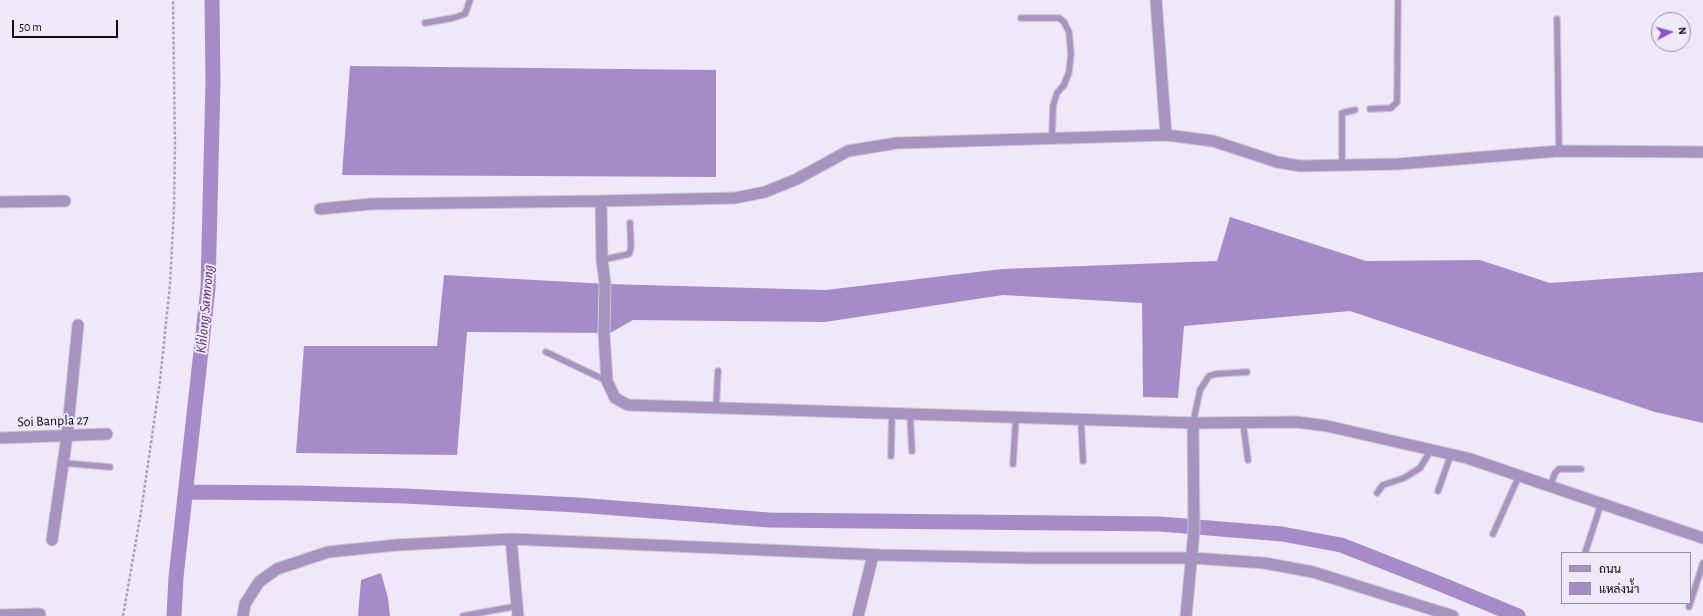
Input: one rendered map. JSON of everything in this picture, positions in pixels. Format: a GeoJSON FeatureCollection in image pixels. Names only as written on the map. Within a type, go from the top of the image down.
{"type":"FeatureCollection","features":[{"type":"Feature","properties":{"kind":"street"},"geometry":{"type":"LineString","coordinates":[[1156,0],[1166,135]]}},
{"type":"Feature","properties":{"kind":"street"},"geometry":{"type":"LineString","coordinates":[[320,209],[371,204],[735,198],[765,192],[797,179],[848,151],[897,142],[1166,135],[1213,141],[1277,162],[1300,166],[1398,164],[1559,151],[1703,152]]}},
{"type":"Feature","properties":{"kind":"street"},"geometry":{"type":"LineString","coordinates":[[0,202],[65,201]]}},
{"type":"Feature","properties":{"kind":"street"},"geometry":{"type":"LineString","coordinates":[[602,201],[602,260],[605,283],[604,334],[607,381],[615,398],[628,404],[1081,420],[1193,423],[1297,422],[1327,426],[1467,458],[1703,538]]}},
{"type":"Feature","properties":{"kind":"street"},"geometry":{"type":"LineString","coordinates":[[52,540],[67,436],[78,325]]}},
{"type":"Feature","properties":{"kind":"street"},"geometry":{"type":"LineString","coordinates":[[1186,616],[1194,531],[1193,423]]}},
{"type":"Feature","properties":{"kind":"street","name":"Soi Banpla 27"},"geometry":{"type":"LineString","coordinates":[[0,438],[107,434]]}},
{"type":"Feature","properties":{"kind":"street"},"geometry":{"type":"LineString","coordinates":[[511,539],[518,611]]}},
{"type":"Feature","properties":{"kind":"street"},"geometry":{"type":"LineString","coordinates":[[243,616],[245,604],[259,582],[277,569],[328,552],[397,545],[511,539],[873,554],[1031,558],[1192,558],[1264,563],[1313,572],[1433,613],[1453,616]]}},
{"type":"Feature","properties":{"kind":"street"},"geometry":{"type":"LineString","coordinates":[[858,616],[873,554]]}},
{"type":"Feature","properties":{"kind":"street"},"geometry":{"type":"LineString","coordinates":[[0,615],[40,614]]}},
{"type":"Feature","properties":{"kind":"lane"},"geometry":{"type":"LineString","coordinates":[[425,23],[453,18],[465,14],[470,0]]}},
{"type":"Feature","properties":{"kind":"lane"},"geometry":{"type":"LineString","coordinates":[[1370,109],[1391,108],[1397,102],[1398,0]]}},
{"type":"Feature","properties":{"kind":"lane"},"geometry":{"type":"LineString","coordinates":[[1021,18],[1059,18],[1064,22],[1069,32],[1071,54],[1064,85],[1057,93],[1053,106],[1052,138]]}},
{"type":"Feature","properties":{"kind":"lane"},"geometry":{"type":"LineString","coordinates":[[1557,19],[1559,151]]}},
{"type":"Feature","properties":{"kind":"lane"},"geometry":{"type":"LineString","coordinates":[[1342,166],[1342,113],[1355,110]]}},
{"type":"Feature","properties":{"kind":"lane"},"geometry":{"type":"LineString","coordinates":[[602,260],[629,254],[631,248],[630,223]]}},
{"type":"Feature","properties":{"kind":"lane"},"geometry":{"type":"LineString","coordinates":[[546,352],[607,381]]}},
{"type":"Feature","properties":{"kind":"lane"},"geometry":{"type":"LineString","coordinates":[[716,408],[718,371]]}},
{"type":"Feature","properties":{"kind":"lane"},"geometry":{"type":"LineString","coordinates":[[1193,423],[1200,390],[1209,376],[1216,374],[1247,372]]}},
{"type":"Feature","properties":{"kind":"lane"},"geometry":{"type":"LineString","coordinates":[[891,456],[892,413]]}},
{"type":"Feature","properties":{"kind":"lane"},"geometry":{"type":"LineString","coordinates":[[910,414],[912,451]]}},
{"type":"Feature","properties":{"kind":"lane"},"geometry":{"type":"LineString","coordinates":[[1012,464],[1016,418]]}},
{"type":"Feature","properties":{"kind":"lane"},"geometry":{"type":"LineString","coordinates":[[1081,420],[1083,461]]}},
{"type":"Feature","properties":{"kind":"lane"},"geometry":{"type":"LineString","coordinates":[[1243,423],[1248,460]]}},
{"type":"Feature","properties":{"kind":"lane"},"geometry":{"type":"LineString","coordinates":[[1377,494],[1383,485],[1404,478],[1420,468],[1431,450]]}},
{"type":"Feature","properties":{"kind":"lane"},"geometry":{"type":"LineString","coordinates":[[1438,491],[1451,454]]}},
{"type":"Feature","properties":{"kind":"lane"},"geometry":{"type":"LineString","coordinates":[[63,463],[110,467]]}},
{"type":"Feature","properties":{"kind":"lane"},"geometry":{"type":"LineString","coordinates":[[1550,487],[1555,473],[1560,468],[1581,470]]}},
{"type":"Feature","properties":{"kind":"lane"},"geometry":{"type":"LineString","coordinates":[[1493,534],[1519,476]]}},
{"type":"Feature","properties":{"kind":"lane"},"geometry":{"type":"LineString","coordinates":[[1585,552],[1601,504]]}},
{"type":"Feature","properties":{"kind":"lane"},"geometry":{"type":"LineString","coordinates":[[1691,601],[1703,563]]}},
{"type":"Feature","properties":{"kind":"lane"},"geometry":{"type":"LineString","coordinates":[[463,616],[518,611]]}},
{"type":"Feature","properties":{"kind":"path"},"geometry":{"type":"LineString","coordinates":[[123,616],[141,512],[160,382],[170,284],[174,209],[175,146],[173,0]]}},
{"type":"Feature","properties":{"kind":"water"},"geometry":{"type":"Polygon","coordinates":[[[350,66],[716,70],[716,177],[342,175],[350,66]]]}},
{"type":"Feature","properties":{"kind":"water"},"geometry":{"type":"Polygon","coordinates":[[[1230,217],[1366,261],[1480,260],[1550,283],[1703,272],[1703,423],[1655,412],[1350,311],[1184,326],[1178,398],[1143,397],[1142,303],[1003,295],[825,322],[633,320],[610,333],[467,332],[457,455],[296,453],[304,346],[437,346],[444,275],[607,284],[826,290],[1002,269],[1217,261],[1230,217]]]}},
{"type":"Feature","properties":{"kind":"water"},"geometry":{"type":"Polygon","coordinates":[[[381,573],[388,598],[390,616],[358,616],[361,580],[381,573]]]}},
{"type":"Feature","properties":{"kind":"waterway","name":"Khlong Samrong"},"geometry":{"type":"LineString","coordinates":[[174,616],[176,577],[208,288],[213,82],[212,0]]}},
{"type":"Feature","properties":{"kind":"waterway"},"geometry":{"type":"LineString","coordinates":[[186,492],[405,496],[577,505],[769,520],[1160,524],[1282,534],[1341,545],[1518,616]]}}]}
